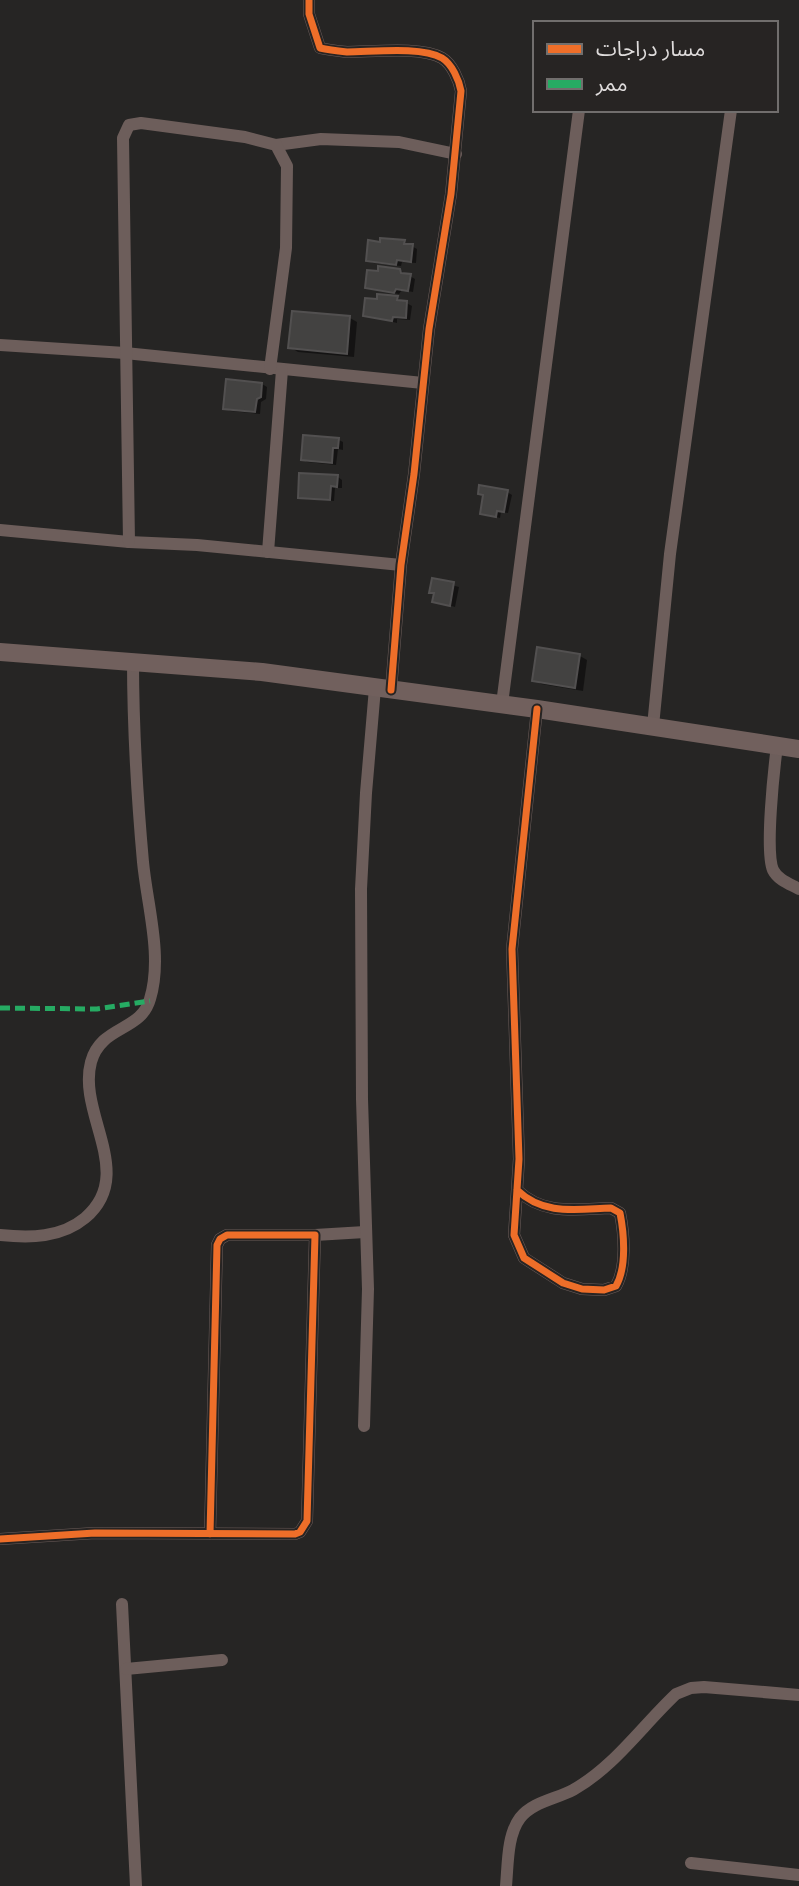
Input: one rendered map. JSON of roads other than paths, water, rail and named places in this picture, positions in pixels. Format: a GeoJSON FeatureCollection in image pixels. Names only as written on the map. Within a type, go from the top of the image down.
{"type":"FeatureCollection","features":[{"type":"Feature","properties":{"kind":"main road"},"geometry":{"type":"LineString","coordinates":[[0,652],[262,672],[537,709],[799,749]]}},
{"type":"Feature","properties":{"kind":"street"},"geometry":{"type":"LineString","coordinates":[[309,0],[309,14],[320,48],[346,52],[425,54],[443,59],[459,80],[461,91],[456,154],[423,383],[413,485],[363,832],[361,889],[368,1289],[364,1426]]}},
{"type":"Feature","properties":{"kind":"street"},"geometry":{"type":"LineString","coordinates":[[502,704],[579,112]]}},
{"type":"Feature","properties":{"kind":"street"},"geometry":{"type":"LineString","coordinates":[[653,726],[670,554],[731,112]]}},
{"type":"Feature","properties":{"kind":"street"},"geometry":{"type":"LineString","coordinates":[[129,541],[123,138],[129,125],[141,123],[245,137],[276,145],[321,139],[399,142],[456,154]]}},
{"type":"Feature","properties":{"kind":"street"},"geometry":{"type":"LineString","coordinates":[[268,552],[276,369],[286,248],[286,166],[276,145]]}},
{"type":"Feature","properties":{"kind":"street"},"geometry":{"type":"LineString","coordinates":[[0,345],[125,353],[423,383]]}},
{"type":"Feature","properties":{"kind":"street"},"geometry":{"type":"LineString","coordinates":[[0,530],[197,545],[401,565]]}},
{"type":"Feature","properties":{"kind":"street"},"geometry":{"type":"LineString","coordinates":[[0,1236],[34,1237],[58,1233],[79,1223],[96,1209],[106,1186],[107,1168],[90,1082],[91,1062],[99,1046],[112,1033],[134,1022],[145,1012],[153,985],[153,952],[137,792],[132,660]]}},
{"type":"Feature","properties":{"kind":"street"},"geometry":{"type":"LineString","coordinates":[[517,1190],[527,1200],[551,1209],[611,1208],[620,1213],[624,1229],[619,1281],[616,1286],[604,1290],[582,1289],[563,1283],[523,1258],[514,1235],[519,1159],[512,950],[537,709]]}},
{"type":"Feature","properties":{"kind":"street"},"geometry":{"type":"LineString","coordinates":[[777,746],[771,859],[773,870],[779,878],[799,889]]}},
{"type":"Feature","properties":{"kind":"street"},"geometry":{"type":"LineString","coordinates":[[209,1534],[216,1245],[227,1235],[365,1232]]}},
{"type":"Feature","properties":{"kind":"street"},"geometry":{"type":"LineString","coordinates":[[0,1539],[95,1533],[295,1534],[304,1528],[307,1521],[315,1235]]}},
{"type":"Feature","properties":{"kind":"street"},"geometry":{"type":"LineString","coordinates":[[122,1604],[136,1886]]}},
{"type":"Feature","properties":{"kind":"street"},"geometry":{"type":"LineString","coordinates":[[126,1669],[222,1660]]}},
{"type":"Feature","properties":{"kind":"street"},"geometry":{"type":"LineString","coordinates":[[506,1886],[514,1826],[523,1814],[572,1790],[598,1772],[676,1694],[704,1686],[799,1695]]}},
{"type":"Feature","properties":{"kind":"street"},"geometry":{"type":"LineString","coordinates":[[691,1863],[799,1875]]}}]}
